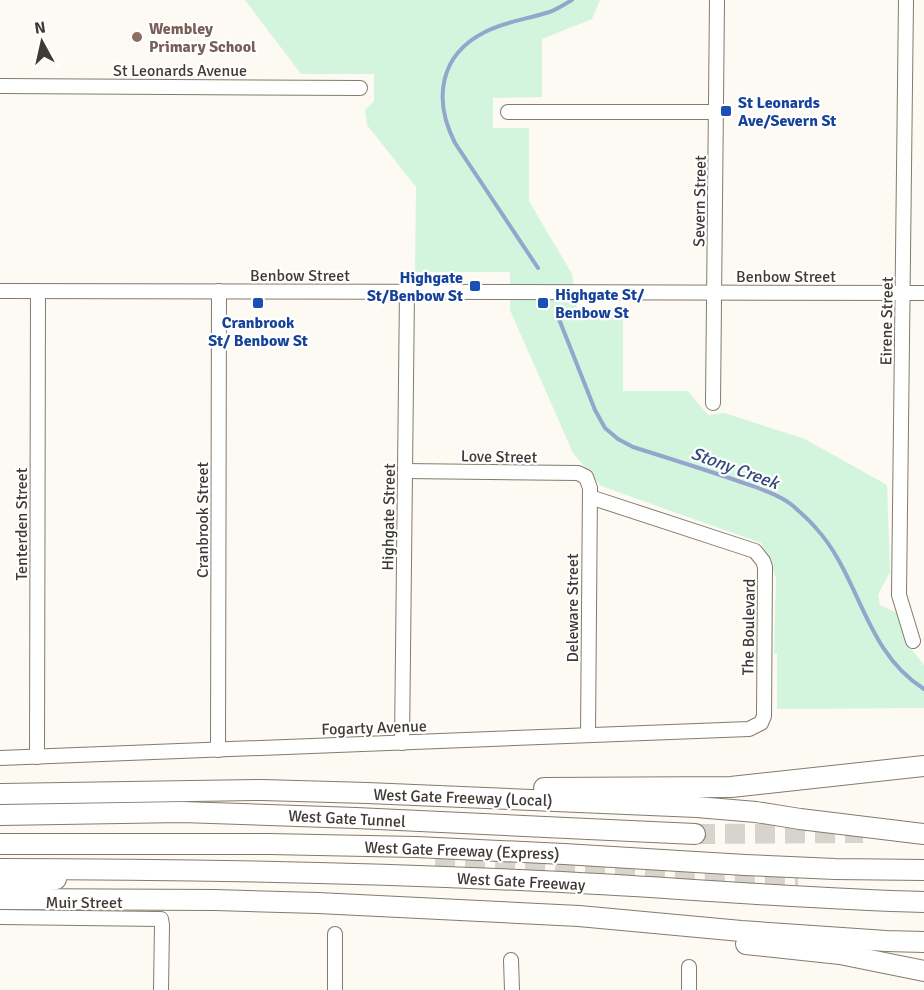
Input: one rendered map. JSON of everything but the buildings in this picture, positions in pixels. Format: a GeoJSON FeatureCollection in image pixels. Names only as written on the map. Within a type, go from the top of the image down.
{"type":"FeatureCollection","features":[{"type":"Feature","properties":{"kind":"highway"},"geometry":{"type":"LineString","coordinates":[[367,793],[545,788],[731,787],[924,766]]}},
{"type":"Feature","properties":{"kind":"highway","name":"West Gate Freeway (Local)"},"geometry":{"type":"LineString","coordinates":[[0,794],[262,790],[697,807],[756,812],[924,834]]}},
{"type":"Feature","properties":{"kind":"highway","name":"West Gate Tunnel"},"geometry":{"type":"LineString","coordinates":[[0,815],[182,812],[695,834]]}},
{"type":"Feature","properties":{"kind":"highway"},"geometry":{"type":"LineString","coordinates":[[800,819],[924,824]]}},
{"type":"Feature","properties":{"kind":"highway","name":"West Gate Freeway (Express)"},"geometry":{"type":"LineString","coordinates":[[0,843],[416,847],[757,866],[924,870]]}},
{"type":"Feature","properties":{"kind":"highway"},"geometry":{"type":"LineString","coordinates":[[0,869],[118,869]]}},
{"type":"Feature","properties":{"kind":"highway"},"geometry":{"type":"LineString","coordinates":[[0,886],[118,869]]}},
{"type":"Feature","properties":{"kind":"highway","name":"West Gate Freeway"},"geometry":{"type":"LineString","coordinates":[[118,869],[281,871],[408,876],[924,902]]}},
{"type":"Feature","properties":{"kind":"highway"},"geometry":{"type":"LineString","coordinates":[[0,899],[215,900],[441,909],[579,916],[741,931],[924,942]]}},
{"type":"Feature","properties":{"kind":"highway"},"geometry":{"type":"LineString","coordinates":[[441,909],[840,954],[924,971]]}},
{"type":"Feature","properties":{"kind":"street","name":"Severn Street"},"geometry":{"type":"LineString","coordinates":[[713,403],[717,0]]}},
{"type":"Feature","properties":{"kind":"street","name":"Eirene Street"},"geometry":{"type":"LineString","coordinates":[[906,0],[899,595],[913,640]]}},
{"type":"Feature","properties":{"kind":"street","name":"St Leonards Avenue"},"geometry":{"type":"LineString","coordinates":[[0,86],[360,88]]}},
{"type":"Feature","properties":{"kind":"street"},"geometry":{"type":"LineString","coordinates":[[508,112],[716,112]]}},
{"type":"Feature","properties":{"kind":"street","name":"Benbow Street"},"geometry":{"type":"LineString","coordinates":[[0,291],[924,293]]}},
{"type":"Feature","properties":{"kind":"street","name":"Tenterden Street"},"geometry":{"type":"LineString","coordinates":[[37,757],[38,291]]}},
{"type":"Feature","properties":{"kind":"street","name":"Cranbrook Street"},"geometry":{"type":"LineString","coordinates":[[218,750],[219,291]]}},
{"type":"Feature","properties":{"kind":"street","name":"Highgate Street"},"geometry":{"type":"LineString","coordinates":[[402,743],[407,291]]}},
{"type":"Feature","properties":{"kind":"street","name":"Love Street"},"geometry":{"type":"LineString","coordinates":[[405,471],[578,473],[586,477],[588,483]]}},
{"type":"Feature","properties":{"kind":"street","name":"Deleware Street"},"geometry":{"type":"LineString","coordinates":[[588,483],[590,497],[588,735]]}},
{"type":"Feature","properties":{"kind":"street","name":"The Boulevard"},"geometry":{"type":"LineString","coordinates":[[590,497],[755,551],[763,561],[765,567],[764,716],[761,723],[749,729]]}},
{"type":"Feature","properties":{"kind":"street","name":"Fogarty Avenue"},"geometry":{"type":"LineString","coordinates":[[0,758],[749,729]]}},
{"type":"Feature","properties":{"kind":"street","name":"Muir Street"},"geometry":{"type":"LineString","coordinates":[[0,917],[160,919],[162,925],[161,990]]}},
{"type":"Feature","properties":{"kind":"street"},"geometry":{"type":"LineString","coordinates":[[335,934],[335,990]]}},
{"type":"Feature","properties":{"kind":"street"},"geometry":{"type":"LineString","coordinates":[[511,960],[512,990]]}},
{"type":"Feature","properties":{"kind":"street"},"geometry":{"type":"LineString","coordinates":[[689,967],[690,990]]}},
{"type":"Feature","properties":{"kind":"green space"},"geometry":{"type":"Polygon","coordinates":[[[245,0],[600,0],[592,19],[542,39],[542,97],[493,98],[493,128],[529,128],[529,201],[572,274],[577,310],[623,310],[623,391],[688,391],[708,415],[724,413],[805,439],[887,485],[890,572],[878,595],[880,605],[897,613],[909,646],[924,665],[924,708],[777,709],[777,654],[774,653],[776,578],[761,543],[601,486],[573,453],[510,310],[510,272],[415,272],[416,187],[367,125],[365,110],[374,101],[374,74],[301,74],[245,0]]]}},
{"type":"Feature","properties":{"kind":"waterway","name":"Stony Creek"},"geometry":{"type":"LineString","coordinates":[[538,268],[455,143],[444,111],[444,80],[449,66],[458,53],[485,32],[552,11],[572,0]]}},
{"type":"Feature","properties":{"kind":"waterway","name":"Stony Creek"},"geometry":{"type":"LineString","coordinates":[[557,314],[595,410],[605,428],[618,439],[633,447],[759,488],[792,505],[813,524],[830,547],[843,568],[875,634],[888,654],[904,673],[924,689]]}},
{"type":"Feature","properties":{"kind":"tunnel"},"geometry":{"type":"LineString","coordinates":[[695,834],[863,833]]}},
{"type":"Feature","properties":{"kind":"tunnel"},"geometry":{"type":"LineString","coordinates":[[435,867],[684,878],[798,875]]}},
{"type":"Feature","properties":{"kind":"place","name":"Wembley Primary School"},"geometry":{"type":"Point","coordinates":[137,37]}},
{"type":"Feature","properties":{"kind":"place","name":"St Leonards Ave/Severn St"},"geometry":{"type":"Point","coordinates":[726,111]}},
{"type":"Feature","properties":{"kind":"place","name":"Highgate St/Benbow St"},"geometry":{"type":"Point","coordinates":[475,286]}},
{"type":"Feature","properties":{"kind":"place","name":"Cranbrook St/ Benbow St"},"geometry":{"type":"Point","coordinates":[258,303]}},
{"type":"Feature","properties":{"kind":"place","name":"Highgate St/ Benbow St"},"geometry":{"type":"Point","coordinates":[543,303]}}]}
